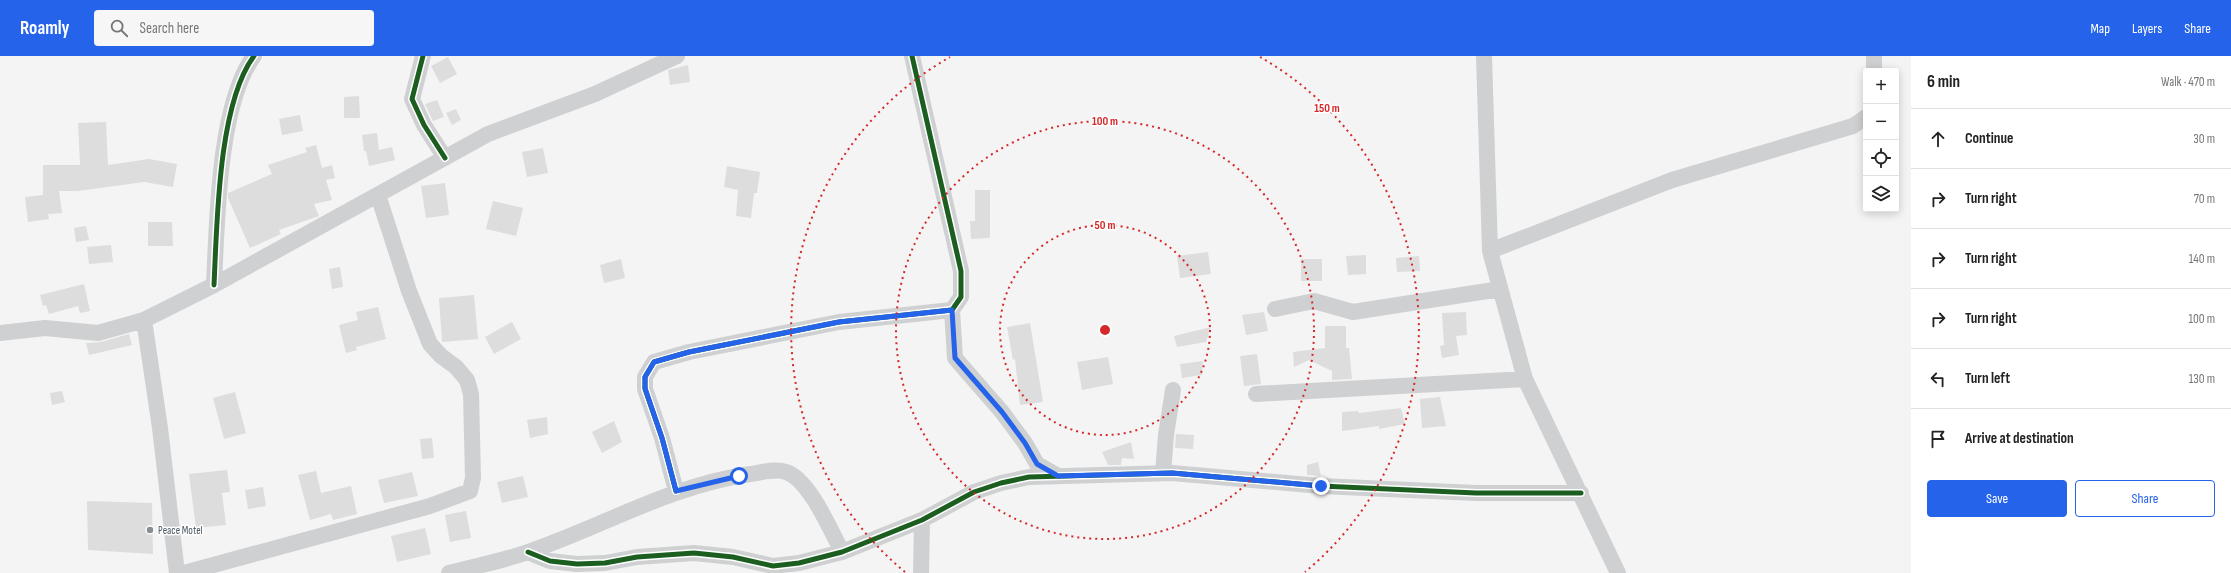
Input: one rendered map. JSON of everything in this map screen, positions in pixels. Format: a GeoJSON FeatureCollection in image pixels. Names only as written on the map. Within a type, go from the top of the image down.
{"type":"FeatureCollection","features":[{"type":"Feature","properties":{"kind":"street"},"geometry":{"type":"LineString","coordinates":[[214,285],[222,166],[233,106],[244,70],[254,56]]}},
{"type":"Feature","properties":{"kind":"street"},"geometry":{"type":"LineString","coordinates":[[424,56],[412,99],[424,125],[445,158]]}},
{"type":"Feature","properties":{"kind":"street"},"geometry":{"type":"LineString","coordinates":[[912,56],[961,271],[961,298],[952,310],[955,358],[1002,412],[1025,443],[1037,464],[1058,476]]}},
{"type":"Feature","properties":{"kind":"street"},"geometry":{"type":"LineString","coordinates":[[1484,56],[1490,251],[1525,379],[1554,442],[1581,493],[1618,573]]}},
{"type":"Feature","properties":{"kind":"street"},"geometry":{"type":"LineString","coordinates":[[1874,56],[1874,68]]}},
{"type":"Feature","properties":{"kind":"street"},"geometry":{"type":"LineString","coordinates":[[0,333],[45,328],[98,333],[144,320],[214,285],[378,196],[488,134],[595,94],[674,57]]}},
{"type":"Feature","properties":{"kind":"street"},"geometry":{"type":"LineString","coordinates":[[1490,251],[1672,180],[1853,126],[1863,119]]}},
{"type":"Feature","properties":{"kind":"street"},"geometry":{"type":"LineString","coordinates":[[184,573],[430,506],[470,491],[473,478],[472,394],[467,380],[456,367],[441,356],[430,344],[408,291],[378,196]]}},
{"type":"Feature","properties":{"kind":"street"},"geometry":{"type":"LineString","coordinates":[[1275,310],[1314,301],[1353,312],[1500,289]]}},
{"type":"Feature","properties":{"kind":"street"},"geometry":{"type":"LineString","coordinates":[[676,491],[662,438],[645,388],[645,377],[654,362],[689,352],[839,322],[952,310]]}},
{"type":"Feature","properties":{"kind":"street"},"geometry":{"type":"LineString","coordinates":[[144,320],[160,428],[177,573]]}},
{"type":"Feature","properties":{"kind":"street"},"geometry":{"type":"LineString","coordinates":[[1256,394],[1525,379]]}},
{"type":"Feature","properties":{"kind":"street"},"geometry":{"type":"LineString","coordinates":[[1163,473],[1166,436],[1173,390]]}},
{"type":"Feature","properties":{"kind":"street"},"geometry":{"type":"LineString","coordinates":[[449,573],[528,552],[676,491],[739,476],[785,471],[794,476],[810,494],[842,552]]}},
{"type":"Feature","properties":{"kind":"street"},"geometry":{"type":"LineString","coordinates":[[528,552],[550,561],[577,564],[605,563],[637,557],[694,553],[733,557],[773,566],[799,563],[842,552],[922,520],[974,492],[994,485],[1029,477],[1163,473],[1321,486],[1476,493],[1581,493]]}},
{"type":"Feature","properties":{"kind":"street"},"geometry":{"type":"LineString","coordinates":[[921,573],[922,520]]}},
{"type":"Feature","properties":{"kind":"building"},"geometry":{"type":"Polygon","coordinates":[[[448,57],[457,74],[440,83],[431,66],[448,57]]]}},
{"type":"Feature","properties":{"kind":"building"},"geometry":{"type":"Polygon","coordinates":[[[688,65],[690,82],[670,85],[668,70],[688,65]]]}},
{"type":"Feature","properties":{"kind":"building"},"geometry":{"type":"Polygon","coordinates":[[[359,96],[360,118],[344,118],[344,97],[359,96]]]}},
{"type":"Feature","properties":{"kind":"building"},"geometry":{"type":"Polygon","coordinates":[[[437,100],[444,117],[433,121],[425,104],[437,100]]]}},
{"type":"Feature","properties":{"kind":"building"},"geometry":{"type":"Polygon","coordinates":[[[456,109],[461,120],[452,125],[446,113],[456,109]]]}},
{"type":"Feature","properties":{"kind":"building"},"geometry":{"type":"Polygon","coordinates":[[[300,115],[303,131],[282,135],[279,119],[300,115]]]}},
{"type":"Feature","properties":{"kind":"building"},"geometry":{"type":"Polygon","coordinates":[[[106,122],[108,165],[149,159],[177,164],[173,187],[144,182],[78,191],[59,191],[62,213],[48,214],[49,219],[28,222],[25,197],[43,195],[43,165],[80,165],[78,123],[106,122]]]}},
{"type":"Feature","properties":{"kind":"building"},"geometry":{"type":"Polygon","coordinates":[[[377,133],[379,150],[392,147],[395,160],[369,166],[366,151],[364,151],[362,135],[377,133]]]}},
{"type":"Feature","properties":{"kind":"building"},"geometry":{"type":"Polygon","coordinates":[[[316,145],[322,168],[332,165],[335,178],[326,180],[332,200],[314,204],[319,216],[279,230],[281,234],[250,248],[228,198],[228,193],[272,174],[268,165],[307,152],[305,148],[316,145]]]}},
{"type":"Feature","properties":{"kind":"building"},"geometry":{"type":"Polygon","coordinates":[[[543,148],[548,173],[527,177],[522,152],[543,148]]]}},
{"type":"Feature","properties":{"kind":"building"},"geometry":{"type":"Polygon","coordinates":[[[727,166],[760,172],[757,193],[754,193],[751,218],[736,216],[738,190],[724,187],[727,166]]]}},
{"type":"Feature","properties":{"kind":"building"},"geometry":{"type":"Polygon","coordinates":[[[445,183],[449,215],[426,218],[421,186],[445,183]]]}},
{"type":"Feature","properties":{"kind":"building"},"geometry":{"type":"Polygon","coordinates":[[[975,190],[990,190],[990,238],[971,239],[970,221],[975,221],[975,190]]]}},
{"type":"Feature","properties":{"kind":"building"},"geometry":{"type":"Polygon","coordinates":[[[493,201],[523,208],[516,236],[486,229],[493,201]]]}},
{"type":"Feature","properties":{"kind":"building"},"geometry":{"type":"Polygon","coordinates":[[[148,222],[172,222],[173,246],[148,246],[148,222]]]}},
{"type":"Feature","properties":{"kind":"building"},"geometry":{"type":"Polygon","coordinates":[[[86,226],[89,240],[76,242],[74,228],[86,226]]]}},
{"type":"Feature","properties":{"kind":"building"},"geometry":{"type":"Polygon","coordinates":[[[111,245],[113,262],[89,264],[87,247],[111,245]]]}},
{"type":"Feature","properties":{"kind":"building"},"geometry":{"type":"Polygon","coordinates":[[[1208,252],[1211,274],[1180,278],[1177,256],[1208,252]]]}},
{"type":"Feature","properties":{"kind":"building"},"geometry":{"type":"Polygon","coordinates":[[[1366,255],[1366,274],[1348,275],[1346,256],[1366,255]]]}},
{"type":"Feature","properties":{"kind":"building"},"geometry":{"type":"Polygon","coordinates":[[[1419,256],[1420,271],[1397,272],[1396,258],[1419,256]]]}},
{"type":"Feature","properties":{"kind":"building"},"geometry":{"type":"Polygon","coordinates":[[[621,259],[625,278],[604,283],[600,265],[621,259]]]}},
{"type":"Feature","properties":{"kind":"building"},"geometry":{"type":"Polygon","coordinates":[[[1301,259],[1322,259],[1322,281],[1301,281],[1301,259]]]}},
{"type":"Feature","properties":{"kind":"building"},"geometry":{"type":"Polygon","coordinates":[[[340,267],[343,287],[332,289],[329,269],[340,267]]]}},
{"type":"Feature","properties":{"kind":"building"},"geometry":{"type":"Polygon","coordinates":[[[84,284],[90,311],[80,313],[78,306],[49,314],[46,305],[43,306],[40,295],[84,284]]]}},
{"type":"Feature","properties":{"kind":"building"},"geometry":{"type":"Polygon","coordinates":[[[474,295],[478,339],[442,342],[439,298],[474,295]]]}},
{"type":"Feature","properties":{"kind":"building"},"geometry":{"type":"Polygon","coordinates":[[[378,307],[386,339],[356,347],[357,350],[346,353],[339,325],[358,320],[356,312],[378,307]]]}},
{"type":"Feature","properties":{"kind":"building"},"geometry":{"type":"Polygon","coordinates":[[[1264,312],[1268,331],[1246,335],[1242,315],[1264,312]]]}},
{"type":"Feature","properties":{"kind":"building"},"geometry":{"type":"Polygon","coordinates":[[[1466,312],[1467,335],[1456,336],[1459,355],[1442,358],[1440,346],[1444,345],[1442,313],[1466,312]]]}},
{"type":"Feature","properties":{"kind":"building"},"geometry":{"type":"Polygon","coordinates":[[[512,322],[521,339],[494,354],[485,337],[512,322]]]}},
{"type":"Feature","properties":{"kind":"building"},"geometry":{"type":"Polygon","coordinates":[[[1030,323],[1043,402],[1020,405],[1015,359],[1013,360],[1007,327],[1030,323]]]}},
{"type":"Feature","properties":{"kind":"building"},"geometry":{"type":"Polygon","coordinates":[[[1325,326],[1346,326],[1346,348],[1349,348],[1352,379],[1332,380],[1332,371],[1309,360],[1294,367],[1293,352],[1325,348],[1325,326]]]}},
{"type":"Feature","properties":{"kind":"building"},"geometry":{"type":"Polygon","coordinates":[[[1211,327],[1206,342],[1177,347],[1174,336],[1211,327]]]}},
{"type":"Feature","properties":{"kind":"building"},"geometry":{"type":"Polygon","coordinates":[[[129,334],[132,345],[89,355],[86,343],[101,342],[129,334]]]}},
{"type":"Feature","properties":{"kind":"building"},"geometry":{"type":"Polygon","coordinates":[[[1257,354],[1261,384],[1244,386],[1240,356],[1257,354]]]}},
{"type":"Feature","properties":{"kind":"building"},"geometry":{"type":"Polygon","coordinates":[[[1108,357],[1113,384],[1082,390],[1077,362],[1108,357]]]}},
{"type":"Feature","properties":{"kind":"building"},"geometry":{"type":"Polygon","coordinates":[[[1203,361],[1202,375],[1182,378],[1180,364],[1203,361]]]}},
{"type":"Feature","properties":{"kind":"building"},"geometry":{"type":"Polygon","coordinates":[[[62,391],[65,402],[52,405],[50,393],[62,391]]]}},
{"type":"Feature","properties":{"kind":"building"},"geometry":{"type":"Polygon","coordinates":[[[235,392],[246,433],[224,439],[213,398],[235,392]]]}},
{"type":"Feature","properties":{"kind":"building"},"geometry":{"type":"Polygon","coordinates":[[[1440,397],[1446,426],[1422,428],[1420,399],[1440,397]]]}},
{"type":"Feature","properties":{"kind":"building"},"geometry":{"type":"Polygon","coordinates":[[[1401,408],[1405,424],[1379,429],[1379,426],[1342,431],[1342,412],[1358,411],[1359,413],[1401,408]]]}},
{"type":"Feature","properties":{"kind":"building"},"geometry":{"type":"Polygon","coordinates":[[[547,417],[548,434],[530,438],[527,420],[547,417]]]}},
{"type":"Feature","properties":{"kind":"building"},"geometry":{"type":"Polygon","coordinates":[[[614,421],[622,442],[602,453],[592,432],[614,421]]]}},
{"type":"Feature","properties":{"kind":"building"},"geometry":{"type":"Polygon","coordinates":[[[1176,434],[1194,435],[1193,449],[1175,448],[1176,434]]]}},
{"type":"Feature","properties":{"kind":"building"},"geometry":{"type":"Polygon","coordinates":[[[432,438],[434,458],[422,459],[420,439],[432,438]]]}},
{"type":"Feature","properties":{"kind":"building"},"geometry":{"type":"Polygon","coordinates":[[[1131,442],[1134,459],[1122,458],[1121,465],[1108,465],[1102,452],[1131,442]]]}},
{"type":"Feature","properties":{"kind":"building"},"geometry":{"type":"Polygon","coordinates":[[[1318,462],[1321,476],[1307,475],[1307,465],[1318,462]]]}},
{"type":"Feature","properties":{"kind":"building"},"geometry":{"type":"Polygon","coordinates":[[[227,470],[230,492],[222,493],[226,525],[196,528],[189,474],[227,470]]]}},
{"type":"Feature","properties":{"kind":"building"},"geometry":{"type":"Polygon","coordinates":[[[316,471],[321,493],[351,486],[357,514],[333,520],[331,514],[310,520],[298,475],[316,471]]]}},
{"type":"Feature","properties":{"kind":"building"},"geometry":{"type":"Polygon","coordinates":[[[412,472],[418,496],[384,503],[378,480],[412,472]]]}},
{"type":"Feature","properties":{"kind":"building"},"geometry":{"type":"Polygon","coordinates":[[[523,476],[528,497],[502,503],[497,482],[523,476]]]}},
{"type":"Feature","properties":{"kind":"building"},"geometry":{"type":"Polygon","coordinates":[[[263,487],[266,506],[248,509],[245,490],[263,487]]]}},
{"type":"Feature","properties":{"kind":"building"},"geometry":{"type":"Polygon","coordinates":[[[87,501],[152,503],[153,554],[88,550],[87,501]]]}},
{"type":"Feature","properties":{"kind":"building"},"geometry":{"type":"Polygon","coordinates":[[[466,511],[471,538],[450,542],[445,515],[466,511]]]}},
{"type":"Feature","properties":{"kind":"building"},"geometry":{"type":"Polygon","coordinates":[[[425,528],[431,554],[397,562],[391,536],[425,528]]]}},
{"type":"Feature","properties":{"kind":"cycle path"},"geometry":{"type":"LineString","coordinates":[[214,285],[218,198],[226,133],[233,103],[242,77],[254,56]]}},
{"type":"Feature","properties":{"kind":"cycle path"},"geometry":{"type":"LineString","coordinates":[[423,56],[412,99],[424,125],[445,158]]}},
{"type":"Feature","properties":{"kind":"cycle path"},"geometry":{"type":"LineString","coordinates":[[676,491],[662,438],[645,389],[645,377],[654,362],[689,352],[839,322],[952,310],[961,297],[961,271],[912,56]]}},
{"type":"Feature","properties":{"kind":"cycle path"},"geometry":{"type":"LineString","coordinates":[[528,552],[550,561],[577,564],[605,563],[637,557],[694,553],[733,557],[773,566],[799,563],[842,552],[922,520],[974,492],[1001,483],[1029,477],[1172,473],[1321,486],[1476,493],[1581,493]]}},
{"type":"Feature","properties":{"kind":"place","name":"Peace Motel"},"geometry":{"type":"Point","coordinates":[150,530]}},
{"type":"Feature","properties":{"kind":"route"},"geometry":{"type":"LineString","coordinates":[[739,476],[676,491],[662,438],[645,388],[645,377],[654,362],[689,352],[839,322],[952,310],[955,358],[1002,412],[1025,443],[1037,464],[1058,476],[1172,473],[1321,486]]}}]}
